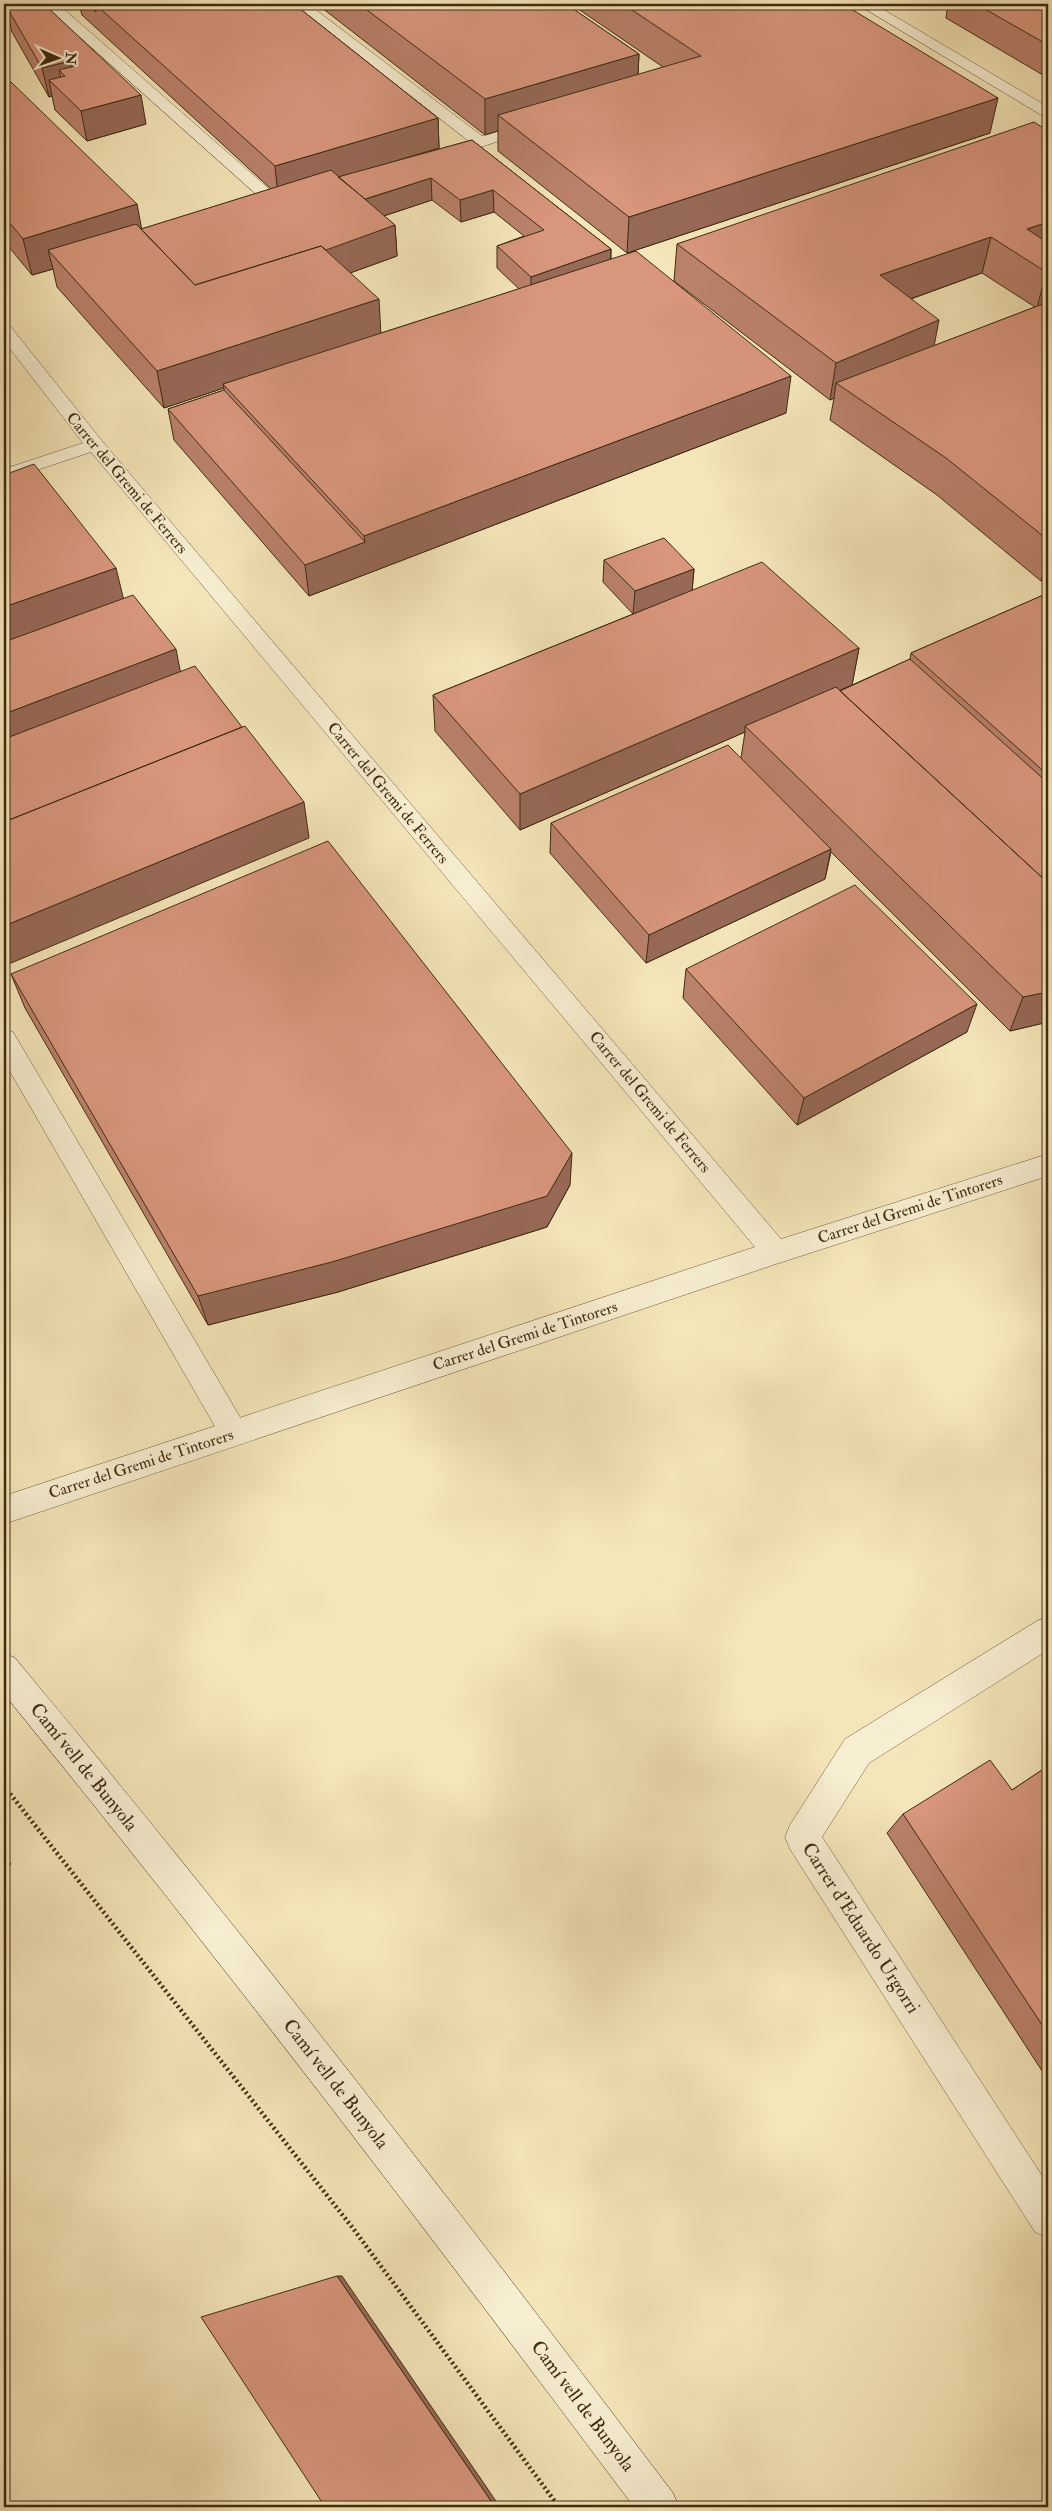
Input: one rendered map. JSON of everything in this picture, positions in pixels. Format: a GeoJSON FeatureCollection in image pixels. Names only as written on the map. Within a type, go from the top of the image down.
{"type":"FeatureCollection","features":[{"type":"Feature","properties":{"kind":"street"},"geometry":{"type":"LineString","coordinates":[[50,4],[271,199]]}},
{"type":"Feature","properties":{"kind":"street"},"geometry":{"type":"LineString","coordinates":[[299,4],[480,142],[546,122]]}},
{"type":"Feature","properties":{"kind":"street"},"geometry":{"type":"LineString","coordinates":[[864,4],[1048,114]]}},
{"type":"Feature","properties":{"kind":"street","name":"Carrer del Gremi de Ferrers"},"geometry":{"type":"LineString","coordinates":[[4,330],[95,445],[776,1252]]}},
{"type":"Feature","properties":{"kind":"street"},"geometry":{"type":"LineString","coordinates":[[4,476],[95,445]]}},
{"type":"Feature","properties":{"kind":"street"},"geometry":{"type":"LineString","coordinates":[[4,1039],[234,1433]]}},
{"type":"Feature","properties":{"kind":"street","name":"Carrer del Gremi de Tintorers"},"geometry":{"type":"LineString","coordinates":[[4,1510],[776,1252],[1048,1165]]}},
{"type":"Feature","properties":{"kind":"street","name":"Carrer d'Eduardo Urgorri"},"geometry":{"type":"LineString","coordinates":[[1048,1632],[857,1751],[802,1837],[1048,2219]]}},
{"type":"Feature","properties":{"kind":"street","name":"Camí vell de Bunyola"},"geometry":{"type":"LineString","coordinates":[[4,1669],[102,1787],[427,2199],[659,2507]]}},
{"type":"Feature","properties":{"kind":"path"},"geometry":{"type":"LineString","coordinates":[[4,1786],[352,2227],[559,2507]]}},
{"type":"Feature","properties":{"kind":"building"},"geometry":{"type":"Polygon","coordinates":[[[5,4],[44,4],[141,95],[81,111],[49,80],[65,76],[59,70],[75,66],[70,61],[42,68],[5,4]]]}},
{"type":"Feature","properties":{"kind":"building"},"geometry":{"type":"Polygon","coordinates":[[[88,4],[95,4],[96,12],[88,4]]]}},
{"type":"Feature","properties":{"kind":"building"},"geometry":{"type":"Polygon","coordinates":[[[95,4],[294,4],[438,118],[275,166],[95,4]]]}},
{"type":"Feature","properties":{"kind":"building"},"geometry":{"type":"Polygon","coordinates":[[[359,4],[566,4],[639,54],[485,99],[359,4]]]}},
{"type":"Feature","properties":{"kind":"building"},"geometry":{"type":"Polygon","coordinates":[[[623,4],[843,4],[998,98],[629,217],[498,115],[701,56],[623,4]]]}},
{"type":"Feature","properties":{"kind":"building"},"geometry":{"type":"Polygon","coordinates":[[[976,4],[1048,4],[1048,45],[976,4]]]}},
{"type":"Feature","properties":{"kind":"building"},"geometry":{"type":"Polygon","coordinates":[[[11,82],[137,204],[23,239],[4,216],[4,84],[11,82]]]}},
{"type":"Feature","properties":{"kind":"building"},"geometry":{"type":"Polygon","coordinates":[[[1034,122],[1048,131],[1048,222],[1027,229],[1048,243],[1048,271],[1046,272],[991,237],[880,275],[939,320],[836,363],[677,244],[1034,122]]]}},
{"type":"Feature","properties":{"kind":"building"},"geometry":{"type":"Polygon","coordinates":[[[472,140],[611,249],[531,277],[497,246],[544,230],[493,190],[460,200],[431,178],[365,199],[338,177],[472,140]]]}},
{"type":"Feature","properties":{"kind":"building"},"geometry":{"type":"Polygon","coordinates":[[[331,170],[395,225],[326,250],[321,246],[195,285],[141,229],[331,170]]]}},
{"type":"Feature","properties":{"kind":"building"},"geometry":{"type":"Polygon","coordinates":[[[136,224],[195,285],[321,246],[379,299],[157,371],[48,250],[136,224]]]}},
{"type":"Feature","properties":{"kind":"building"},"geometry":{"type":"Polygon","coordinates":[[[636,251],[791,376],[364,536],[223,384],[636,251]]]}},
{"type":"Feature","properties":{"kind":"building"},"geometry":{"type":"Polygon","coordinates":[[[1048,302],[1048,540],[946,458],[836,383],[1048,302]]]}},
{"type":"Feature","properties":{"kind":"building"},"geometry":{"type":"Polygon","coordinates":[[[224,390],[365,542],[305,565],[168,409],[224,390]]]}},
{"type":"Feature","properties":{"kind":"building"},"geometry":{"type":"Polygon","coordinates":[[[34,464],[116,568],[4,607],[4,475],[34,464]]]}},
{"type":"Feature","properties":{"kind":"building"},"geometry":{"type":"Polygon","coordinates":[[[664,538],[694,569],[635,591],[604,560],[664,538]]]}},
{"type":"Feature","properties":{"kind":"building"},"geometry":{"type":"Polygon","coordinates":[[[762,562],[859,648],[520,794],[433,695],[762,562]]]}},
{"type":"Feature","properties":{"kind":"building"},"geometry":{"type":"Polygon","coordinates":[[[1048,593],[1048,775],[911,653],[1048,593]]]}},
{"type":"Feature","properties":{"kind":"building"},"geometry":{"type":"Polygon","coordinates":[[[133,595],[176,649],[4,714],[4,642],[133,595]]]}},
{"type":"Feature","properties":{"kind":"building"},"geometry":{"type":"Polygon","coordinates":[[[910,659],[1048,783],[1048,883],[840,691],[910,659]]]}},
{"type":"Feature","properties":{"kind":"building"},"geometry":{"type":"Polygon","coordinates":[[[195,666],[242,727],[4,822],[4,739],[195,666]]]}},
{"type":"Feature","properties":{"kind":"building"},"geometry":{"type":"Polygon","coordinates":[[[836,687],[1048,883],[1048,992],[1023,997],[745,726],[836,687]]]}},
{"type":"Feature","properties":{"kind":"building"},"geometry":{"type":"Polygon","coordinates":[[[245,726],[304,802],[4,926],[4,822],[245,726]]]}},
{"type":"Feature","properties":{"kind":"building"},"geometry":{"type":"Polygon","coordinates":[[[728,745],[831,849],[649,935],[551,823],[728,745]]]}},
{"type":"Feature","properties":{"kind":"building"},"geometry":{"type":"Polygon","coordinates":[[[328,841],[572,1153],[547,1196],[332,1262],[198,1296],[11,974],[328,841]]]}},
{"type":"Feature","properties":{"kind":"building"},"geometry":{"type":"Polygon","coordinates":[[[855,885],[977,1004],[804,1098],[686,969],[855,885]]]}},
{"type":"Feature","properties":{"kind":"building"},"geometry":{"type":"Polygon","coordinates":[[[990,1760],[1012,1790],[1048,1766],[1048,2034],[903,1814],[990,1760]]]}},
{"type":"Feature","properties":{"kind":"building"},"geometry":{"type":"Polygon","coordinates":[[[337,2276],[495,2507],[325,2507],[201,2317],[337,2276]]]}}]}
